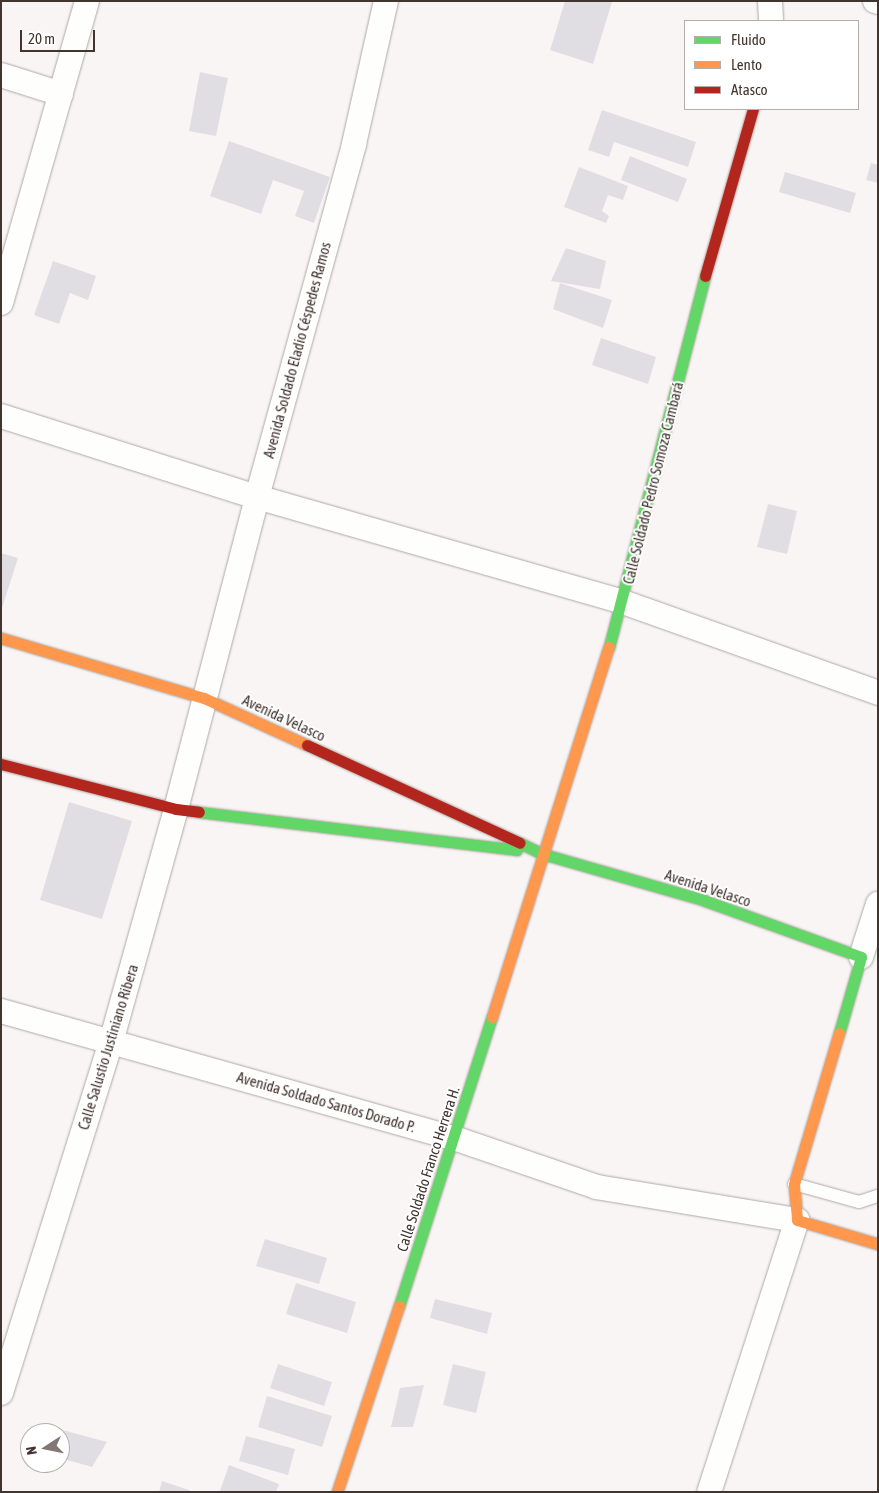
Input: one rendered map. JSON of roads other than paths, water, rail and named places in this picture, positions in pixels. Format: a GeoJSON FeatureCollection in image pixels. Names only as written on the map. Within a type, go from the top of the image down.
{"type":"FeatureCollection","features":[{"type":"Feature","properties":{"kind":"street"},"geometry":{"type":"LineString","coordinates":[[1,303],[87,1]]}},
{"type":"Feature","properties":{"kind":"street","name":"Avenida Soldado Eladio Céspedes Ramos"},"geometry":{"type":"LineString","coordinates":[[204,698],[257,496],[354,144],[386,1]]}},
{"type":"Feature","properties":{"kind":"street"},"geometry":{"type":"LineString","coordinates":[[770,1],[771,20]]}},
{"type":"Feature","properties":{"kind":"street"},"geometry":{"type":"LineString","coordinates":[[1,75],[61,94]]}},
{"type":"Feature","properties":{"kind":"street","name":"Calle Soldado Pedro Somoza Cambará"},"geometry":{"type":"LineString","coordinates":[[543,854],[623,602],[717,229],[753,110]]}},
{"type":"Feature","properties":{"kind":"street"},"geometry":{"type":"LineString","coordinates":[[1,416],[257,496],[623,602],[878,693]]}},
{"type":"Feature","properties":{"kind":"street","name":"Avenida Velasco"},"geometry":{"type":"LineString","coordinates":[[1,638],[204,698],[543,854],[703,900],[861,958]]}},
{"type":"Feature","properties":{"kind":"street","name":"Calle Salustio Justiniano Ribera"},"geometry":{"type":"LineString","coordinates":[[1,1393],[111,1042],[176,809],[204,698]]}},
{"type":"Feature","properties":{"kind":"street","name":"Avenida Velasco"},"geometry":{"type":"LineString","coordinates":[[1,764],[176,809],[543,854]]}},
{"type":"Feature","properties":{"kind":"street","name":"Calle Soldado Franco Herrera H."},"geometry":{"type":"LineString","coordinates":[[337,1492],[454,1138],[543,854]]}},
{"type":"Feature","properties":{"kind":"street"},"geometry":{"type":"LineString","coordinates":[[709,1492],[797,1220],[794,1184],[878,904]]}},
{"type":"Feature","properties":{"kind":"street","name":"Avenida Soldado Santos Dorado P."},"geometry":{"type":"LineString","coordinates":[[1,1011],[454,1138],[597,1187],[797,1220]]}},
{"type":"Feature","properties":{"kind":"street"},"geometry":{"type":"LineString","coordinates":[[797,1220],[878,1244]]}},
{"type":"Feature","properties":{"kind":"lane"},"geometry":{"type":"LineString","coordinates":[[794,1184],[859,1202],[878,1196]]}}]}
